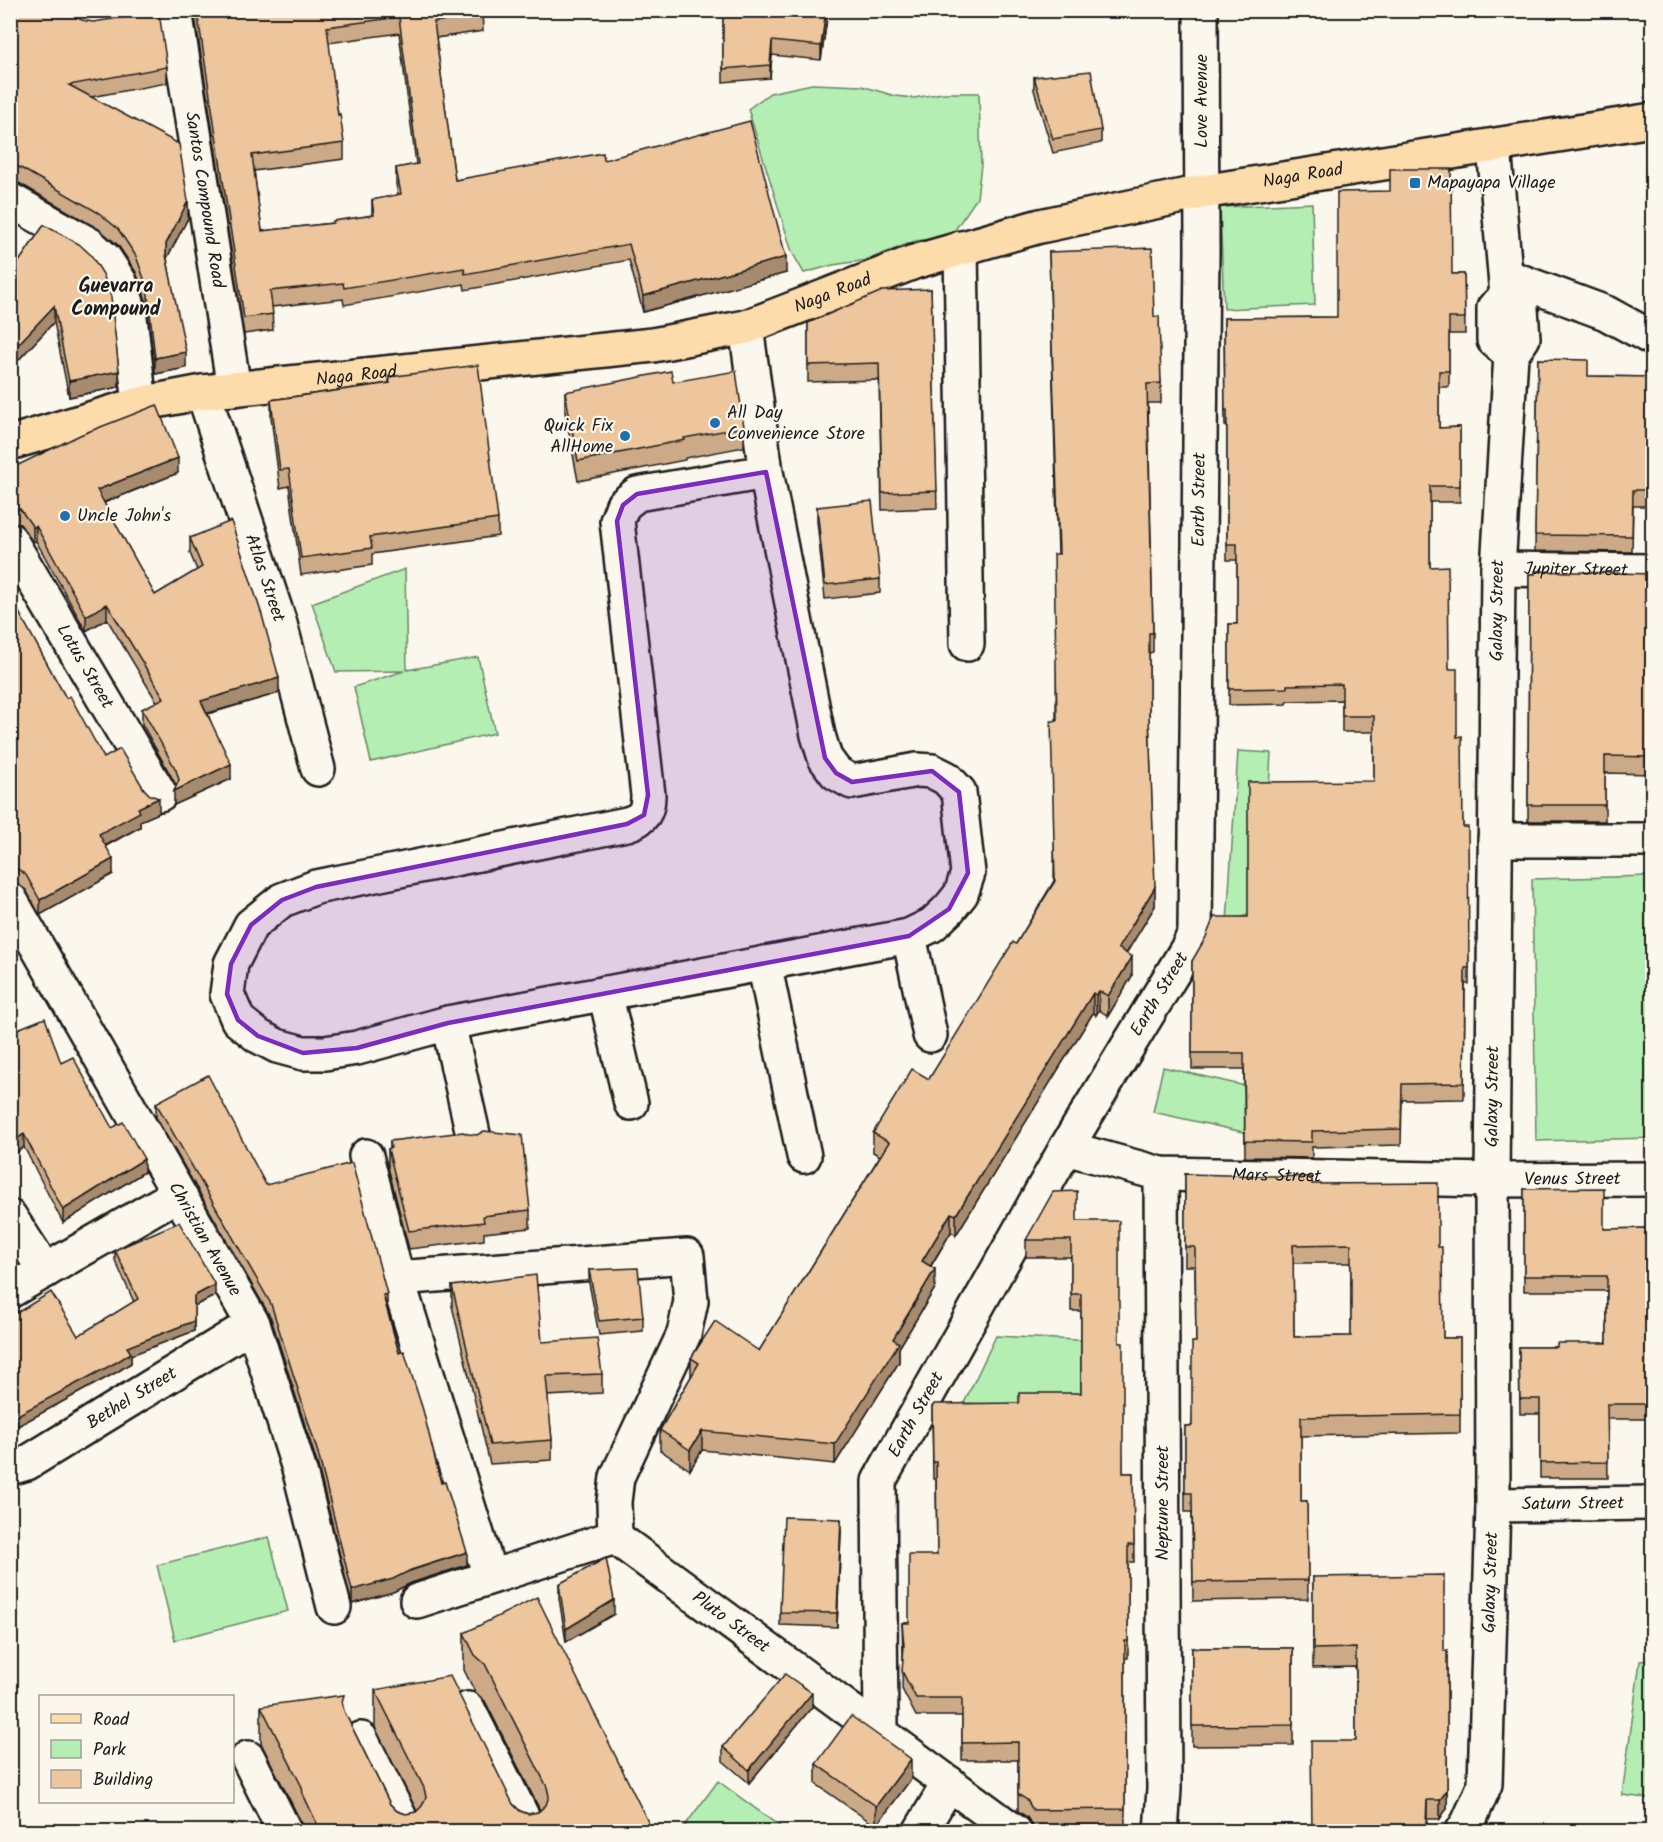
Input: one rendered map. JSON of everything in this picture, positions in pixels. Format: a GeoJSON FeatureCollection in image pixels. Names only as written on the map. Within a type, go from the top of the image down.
{"type":"FeatureCollection","features":[{"type":"Feature","properties":{"kind":"main road","name":"Naga Road"},"geometry":{"type":"LineString","coordinates":[[10,443],[140,404],[219,390],[653,345],[746,327],[914,262],[1040,226],[1202,192],[1653,120]]}},
{"type":"Feature","properties":{"kind":"street"},"geometry":{"type":"LineString","coordinates":[[71,10],[90,19],[156,10]]}},
{"type":"Feature","properties":{"kind":"street","name":"Santos Compound Road"},"geometry":{"type":"LineString","coordinates":[[175,10],[219,390]]}},
{"type":"Feature","properties":{"kind":"street","name":"Love Avenue"},"geometry":{"type":"LineString","coordinates":[[1201,10],[1202,192]]}},
{"type":"Feature","properties":{"kind":"street","name":"Galaxy Street"},"geometry":{"type":"LineString","coordinates":[[1462,1832],[1485,1784],[1492,1505],[1492,1180],[1498,569],[1511,355],[1523,338],[1521,309],[1507,286],[1494,147]]}},
{"type":"Feature","properties":{"kind":"street","name":"Earth Street"},"geometry":{"type":"LineString","coordinates":[[881,1732],[879,1481],[1066,1148],[1196,932],[1202,192]]}},
{"type":"Feature","properties":{"kind":"street"},"geometry":{"type":"LineString","coordinates":[[10,200],[90,245],[105,259],[120,282],[129,309],[140,404]]}},
{"type":"Feature","properties":{"kind":"street"},"geometry":{"type":"LineString","coordinates":[[961,248],[968,644]]}},
{"type":"Feature","properties":{"kind":"street"},"geometry":{"type":"LineString","coordinates":[[1507,286],[1606,313],[1653,338]]}},
{"type":"Feature","properties":{"kind":"street"},"geometry":{"type":"LineString","coordinates":[[746,327],[766,472],[818,735],[825,758],[836,773],[852,782],[917,770],[932,771],[946,778],[959,792],[968,873],[961,894],[932,925],[909,936],[448,1023],[357,1048],[325,1053],[303,1053],[258,1036],[238,1020],[227,994],[231,964],[250,925],[282,900],[316,887],[627,824],[638,821],[644,815],[648,805],[648,795],[618,521],[623,505],[637,494],[766,472]]}},
{"type":"Feature","properties":{"kind":"street","name":"Atlas Street"},"geometry":{"type":"LineString","coordinates":[[219,390],[318,769]]}},
{"type":"Feature","properties":{"kind":"street","name":"Lotus Street"},"geometry":{"type":"LineString","coordinates":[[10,540],[160,794]]}},
{"type":"Feature","properties":{"kind":"street","name":"Jupiter Street"},"geometry":{"type":"LineString","coordinates":[[1498,569],[1653,571]]}},
{"type":"Feature","properties":{"kind":"street"},"geometry":{"type":"LineString","coordinates":[[1496,840],[1653,840]]}},
{"type":"Feature","properties":{"kind":"street","name":"Christian Avenue"},"geometry":{"type":"LineString","coordinates":[[10,898],[253,1324],[300,1472],[334,1606]]}},
{"type":"Feature","properties":{"kind":"street"},"geometry":{"type":"LineString","coordinates":[[909,936],[930,1035]]}},
{"type":"Feature","properties":{"kind":"street"},"geometry":{"type":"LineString","coordinates":[[764,963],[804,1156]]}},
{"type":"Feature","properties":{"kind":"street"},"geometry":{"type":"LineString","coordinates":[[605,993],[630,1103]]}},
{"type":"Feature","properties":{"kind":"street"},"geometry":{"type":"LineString","coordinates":[[448,1023],[473,1134]]}},
{"type":"Feature","properties":{"kind":"street","name":"Mars Street"},"geometry":{"type":"LineString","coordinates":[[1066,1148],[1161,1174],[1492,1180]]}},
{"type":"Feature","properties":{"kind":"street"},"geometry":{"type":"LineString","coordinates":[[366,1155],[397,1278],[490,1576]]}},
{"type":"Feature","properties":{"kind":"street","name":"Neptune Street"},"geometry":{"type":"LineString","coordinates":[[1161,1174],[1164,1790],[1161,1832]]}},
{"type":"Feature","properties":{"kind":"street","name":"Venus Street"},"geometry":{"type":"LineString","coordinates":[[1492,1180],[1653,1179]]}},
{"type":"Feature","properties":{"kind":"street"},"geometry":{"type":"LineString","coordinates":[[10,1291],[178,1194]]}},
{"type":"Feature","properties":{"kind":"street"},"geometry":{"type":"LineString","coordinates":[[10,1217],[45,1271]]}},
{"type":"Feature","properties":{"kind":"street"},"geometry":{"type":"LineString","coordinates":[[397,1278],[687,1256],[691,1301],[684,1334],[618,1477],[614,1502],[615,1537],[417,1600]]}},
{"type":"Feature","properties":{"kind":"street","name":"Bethel Street"},"geometry":{"type":"LineString","coordinates":[[10,1468],[27,1463],[253,1324]]}},
{"type":"Feature","properties":{"kind":"street","name":"Saturn Street"},"geometry":{"type":"LineString","coordinates":[[1492,1505],[1653,1503]]}},
{"type":"Feature","properties":{"kind":"street","name":"Pluto Street"},"geometry":{"type":"LineString","coordinates":[[615,1537],[1015,1832]]}},
{"type":"Feature","properties":{"kind":"street"},"geometry":{"type":"LineString","coordinates":[[468,1709],[530,1832]]}},
{"type":"Feature","properties":{"kind":"street"},"geometry":{"type":"LineString","coordinates":[[361,1739],[407,1832]]}},
{"type":"Feature","properties":{"kind":"street"},"geometry":{"type":"LineString","coordinates":[[248,1758],[285,1832]]}},
{"type":"Feature","properties":{"kind":"street"},"geometry":{"type":"LineString","coordinates":[[920,1832],[949,1783]]}},
{"type":"Feature","properties":{"kind":"highlighted area"},"geometry":{"type":"Polygon","coordinates":[[[766,472],[825,758],[836,773],[852,782],[932,771],[959,792],[968,873],[949,909],[909,936],[448,1023],[357,1048],[303,1053],[258,1036],[238,1020],[227,994],[231,964],[251,925],[282,900],[316,887],[627,824],[644,815],[648,795],[617,521],[623,505],[637,494],[766,472]]]}},
{"type":"Feature","properties":{"kind":"green space"},"geometry":{"type":"Polygon","coordinates":[[[812,84],[862,86],[895,96],[914,98],[942,93],[979,93],[981,165],[977,198],[950,237],[915,241],[867,260],[833,265],[804,273],[792,252],[748,109],[770,93],[812,84]]]}},
{"type":"Feature","properties":{"kind":"green space"},"geometry":{"type":"Polygon","coordinates":[[[1312,203],[1315,305],[1224,309],[1220,207],[1312,203]]]}},
{"type":"Feature","properties":{"kind":"green space"},"geometry":{"type":"Polygon","coordinates":[[[405,569],[407,670],[478,657],[495,733],[371,762],[354,687],[404,671],[336,672],[312,603],[405,569]]]}},
{"type":"Feature","properties":{"kind":"green space"},"geometry":{"type":"Polygon","coordinates":[[[1238,751],[1271,753],[1262,910],[1227,922],[1238,751]]]}},
{"type":"Feature","properties":{"kind":"green space"},"geometry":{"type":"Polygon","coordinates":[[[1652,876],[1652,1138],[1536,1141],[1532,879],[1652,876]]]}},
{"type":"Feature","properties":{"kind":"green space"},"geometry":{"type":"Polygon","coordinates":[[[1163,1067],[1263,1090],[1252,1134],[1153,1112],[1163,1067]]]}},
{"type":"Feature","properties":{"kind":"green space"},"geometry":{"type":"Polygon","coordinates":[[[996,1336],[1118,1342],[1115,1409],[964,1403],[996,1336]]]}},
{"type":"Feature","properties":{"kind":"green space"},"geometry":{"type":"Polygon","coordinates":[[[269,1537],[288,1611],[175,1640],[157,1565],[269,1537]]]}},
{"type":"Feature","properties":{"kind":"green space"},"geometry":{"type":"Polygon","coordinates":[[[1652,1657],[1652,1799],[1622,1795],[1640,1661],[1652,1657]]]}},
{"type":"Feature","properties":{"kind":"green space"},"geometry":{"type":"Polygon","coordinates":[[[718,1781],[786,1831],[681,1831],[718,1781]]]}},
{"type":"Feature","properties":{"kind":"building"},"geometry":{"type":"Polygon","coordinates":[[[10,10],[63,10],[82,20],[93,22],[159,12],[167,67],[69,85],[179,144],[188,201],[166,244],[166,255],[186,352],[155,358],[147,287],[136,256],[118,229],[99,213],[19,167],[10,165],[10,10]]]}},
{"type":"Feature","properties":{"kind":"building"},"geometry":{"type":"Polygon","coordinates":[[[197,10],[482,10],[483,15],[434,22],[455,180],[603,153],[604,160],[750,121],[786,257],[643,296],[629,244],[465,274],[464,268],[344,288],[343,283],[270,291],[273,314],[244,318],[197,10]],[[399,17],[327,27],[338,115],[340,114],[344,143],[252,155],[262,231],[333,223],[333,221],[374,215],[372,200],[401,194],[396,168],[418,164],[399,17]]]}},
{"type":"Feature","properties":{"kind":"building"},"geometry":{"type":"Polygon","coordinates":[[[723,10],[826,10],[821,46],[772,41],[770,65],[723,69],[723,10]]]}},
{"type":"Feature","properties":{"kind":"building"},"geometry":{"type":"Polygon","coordinates":[[[1091,71],[1101,130],[1053,139],[1034,77],[1091,71]]]}},
{"type":"Feature","properties":{"kind":"building"},"geometry":{"type":"Polygon","coordinates":[[[1390,169],[1451,169],[1452,274],[1464,274],[1465,318],[1449,318],[1449,371],[1439,371],[1439,428],[1460,427],[1460,486],[1430,486],[1430,567],[1448,566],[1449,669],[1457,669],[1457,737],[1462,736],[1463,827],[1468,827],[1469,968],[1465,968],[1464,1083],[1402,1084],[1401,1129],[1312,1131],[1312,1142],[1245,1141],[1244,1053],[1192,1053],[1192,961],[1214,917],[1248,917],[1248,782],[1374,781],[1374,716],[1342,716],[1342,684],[1229,689],[1229,624],[1237,624],[1237,544],[1227,544],[1224,318],[1337,317],[1337,192],[1390,191],[1390,169]]]}},
{"type":"Feature","properties":{"kind":"building"},"geometry":{"type":"Polygon","coordinates":[[[44,225],[79,244],[91,255],[103,274],[111,297],[119,371],[69,381],[54,306],[10,353],[10,275],[44,225]]]}},
{"type":"Feature","properties":{"kind":"building"},"geometry":{"type":"Polygon","coordinates":[[[1152,248],[1154,317],[1159,316],[1161,383],[1147,384],[1153,633],[1149,633],[1149,716],[1155,887],[1118,948],[1132,957],[1108,996],[1099,991],[1096,995],[1093,993],[956,1215],[951,1213],[922,1261],[935,1269],[893,1339],[899,1343],[835,1444],[702,1431],[690,1450],[660,1430],[699,1363],[691,1358],[715,1321],[759,1351],[889,1142],[873,1133],[912,1069],[929,1079],[1013,942],[1016,944],[1055,881],[1051,721],[1057,721],[1054,554],[1059,554],[1049,252],[1152,248]]]}},
{"type":"Feature","properties":{"kind":"building"},"geometry":{"type":"Polygon","coordinates":[[[931,289],[937,491],[882,493],[879,363],[808,365],[808,323],[882,291],[931,289]]]}},
{"type":"Feature","properties":{"kind":"building"},"geometry":{"type":"Polygon","coordinates":[[[1538,359],[1588,360],[1588,376],[1653,377],[1653,490],[1633,490],[1632,536],[1535,535],[1538,359]]]}},
{"type":"Feature","properties":{"kind":"building"},"geometry":{"type":"Polygon","coordinates":[[[478,365],[498,519],[370,537],[372,548],[301,558],[289,469],[280,470],[271,400],[390,383],[389,377],[478,365]]]}},
{"type":"Feature","properties":{"kind":"building"},"geometry":{"type":"Polygon","coordinates":[[[671,371],[673,382],[736,371],[744,427],[578,461],[565,392],[671,371]]]}},
{"type":"Feature","properties":{"kind":"building"},"geometry":{"type":"Polygon","coordinates":[[[157,405],[178,458],[97,490],[155,595],[202,567],[190,538],[231,521],[262,615],[279,678],[201,701],[231,764],[174,791],[179,780],[176,770],[142,709],[164,698],[107,604],[86,616],[36,526],[33,527],[20,509],[10,507],[10,469],[80,435],[157,405]]]}},
{"type":"Feature","properties":{"kind":"building"},"geometry":{"type":"Polygon","coordinates":[[[872,501],[880,579],[825,585],[817,507],[872,501]]]}},
{"type":"Feature","properties":{"kind":"building"},"geometry":{"type":"Polygon","coordinates":[[[1535,571],[1653,574],[1653,757],[1605,756],[1605,805],[1528,805],[1529,574],[1535,574],[1535,571]]]}},
{"type":"Feature","properties":{"kind":"building"},"geometry":{"type":"Polygon","coordinates":[[[10,596],[66,698],[70,696],[104,758],[120,749],[144,789],[150,795],[159,798],[138,808],[140,812],[99,834],[113,859],[40,900],[26,875],[15,867],[10,858],[10,596]]]}},
{"type":"Feature","properties":{"kind":"building"},"geometry":{"type":"Polygon","coordinates":[[[45,1018],[61,1063],[73,1057],[112,1128],[123,1122],[144,1159],[63,1210],[24,1134],[10,1143],[10,1032],[45,1018]]]}},
{"type":"Feature","properties":{"kind":"building"},"geometry":{"type":"Polygon","coordinates":[[[208,1075],[266,1185],[352,1163],[387,1294],[383,1295],[399,1353],[404,1351],[423,1410],[441,1483],[445,1482],[467,1552],[411,1570],[393,1579],[352,1590],[318,1453],[271,1304],[156,1103],[208,1075]]]}},
{"type":"Feature","properties":{"kind":"building"},"geometry":{"type":"Polygon","coordinates":[[[484,1131],[522,1135],[530,1210],[483,1216],[484,1222],[409,1231],[388,1149],[391,1148],[390,1141],[463,1132],[477,1135],[484,1131]]]}},
{"type":"Feature","properties":{"kind":"building"},"geometry":{"type":"Polygon","coordinates":[[[1185,1174],[1312,1177],[1312,1184],[1438,1183],[1438,1247],[1442,1247],[1443,1338],[1460,1338],[1460,1414],[1301,1417],[1301,1501],[1307,1501],[1308,1580],[1193,1582],[1192,1493],[1185,1493],[1185,1426],[1192,1426],[1192,1342],[1196,1342],[1195,1247],[1185,1247],[1185,1174]],[[1351,1244],[1293,1245],[1294,1337],[1351,1336],[1351,1244]]]}},
{"type":"Feature","properties":{"kind":"building"},"geometry":{"type":"Polygon","coordinates":[[[1604,1188],[1604,1229],[1653,1228],[1653,1348],[1648,1348],[1649,1404],[1607,1404],[1608,1462],[1540,1463],[1540,1399],[1520,1399],[1519,1347],[1557,1347],[1557,1343],[1607,1343],[1607,1276],[1524,1276],[1524,1189],[1604,1188]]]}},
{"type":"Feature","properties":{"kind":"building"},"geometry":{"type":"Polygon","coordinates":[[[1077,1191],[1077,1221],[1119,1221],[1119,1343],[1123,1343],[1123,1473],[1133,1473],[1134,1545],[1128,1545],[1128,1641],[1125,1641],[1125,1809],[1033,1810],[1027,1800],[1018,1794],[1018,1742],[962,1743],[962,1698],[916,1698],[902,1671],[904,1646],[902,1623],[909,1623],[909,1555],[937,1555],[936,1462],[933,1462],[932,1407],[934,1404],[1019,1403],[1019,1393],[1081,1393],[1081,1294],[1071,1294],[1071,1240],[1026,1240],[1053,1192],[1077,1191]]]}},
{"type":"Feature","properties":{"kind":"building"},"geometry":{"type":"Polygon","coordinates":[[[179,1222],[215,1285],[194,1296],[194,1321],[127,1347],[131,1353],[117,1362],[14,1417],[10,1412],[10,1317],[51,1292],[78,1336],[138,1299],[115,1250],[179,1222]]]}},
{"type":"Feature","properties":{"kind":"building"},"geometry":{"type":"Polygon","coordinates":[[[638,1268],[643,1317],[599,1321],[589,1270],[638,1268]]]}},
{"type":"Feature","properties":{"kind":"building"},"geometry":{"type":"Polygon","coordinates":[[[536,1275],[542,1342],[597,1338],[602,1374],[546,1376],[552,1440],[490,1445],[452,1286],[536,1275]]]}},
{"type":"Feature","properties":{"kind":"building"},"geometry":{"type":"Polygon","coordinates":[[[784,1517],[841,1519],[837,1613],[780,1612],[784,1517]]]}},
{"type":"Feature","properties":{"kind":"building"},"geometry":{"type":"Polygon","coordinates":[[[606,1558],[614,1600],[566,1629],[559,1584],[606,1558]]]}},
{"type":"Feature","properties":{"kind":"building"},"geometry":{"type":"Polygon","coordinates":[[[1444,1575],[1444,1651],[1447,1651],[1447,1790],[1440,1800],[1427,1800],[1426,1823],[1421,1832],[1312,1832],[1311,1741],[1356,1741],[1356,1648],[1313,1649],[1313,1577],[1444,1575]]]}},
{"type":"Feature","properties":{"kind":"building"},"geometry":{"type":"Polygon","coordinates":[[[537,1597],[653,1832],[321,1832],[303,1794],[302,1787],[261,1706],[344,1695],[342,1702],[344,1711],[390,1804],[397,1811],[406,1814],[416,1812],[422,1806],[426,1797],[424,1788],[375,1690],[450,1676],[513,1804],[520,1811],[528,1814],[538,1812],[546,1805],[549,1796],[547,1787],[485,1664],[475,1655],[464,1633],[537,1597]]]}},
{"type":"Feature","properties":{"kind":"building"},"geometry":{"type":"Polygon","coordinates":[[[1192,1648],[1293,1648],[1293,1725],[1192,1726],[1192,1648]]]}},
{"type":"Feature","properties":{"kind":"building"},"geometry":{"type":"Polygon","coordinates":[[[785,1674],[812,1693],[749,1770],[723,1747],[785,1674]]]}},
{"type":"Feature","properties":{"kind":"building"},"geometry":{"type":"Polygon","coordinates":[[[851,1716],[911,1759],[876,1806],[816,1764],[851,1716]]]}},
{"type":"Feature","properties":{"kind":"building"},"geometry":{"type":"Polygon","coordinates":[[[1494,1830],[1522,1832],[1494,1832],[1494,1830]]]}},
{"type":"Feature","properties":{"kind":"place","name":"Mapayapa Village"},"geometry":{"type":"Point","coordinates":[1415,183]}},
{"type":"Feature","properties":{"kind":"place","name":"All Day Convenience Store"},"geometry":{"type":"Point","coordinates":[715,423]}},
{"type":"Feature","properties":{"kind":"place","name":"Quick Fix AllHome"},"geometry":{"type":"Point","coordinates":[625,436]}},
{"type":"Feature","properties":{"kind":"place","name":"Uncle John's"},"geometry":{"type":"Point","coordinates":[65,516]}},
{"type":"Feature","properties":{"kind":"district","name":"Guevarra Compound"},"geometry":{"type":"Point","coordinates":[116,298]}}]}
